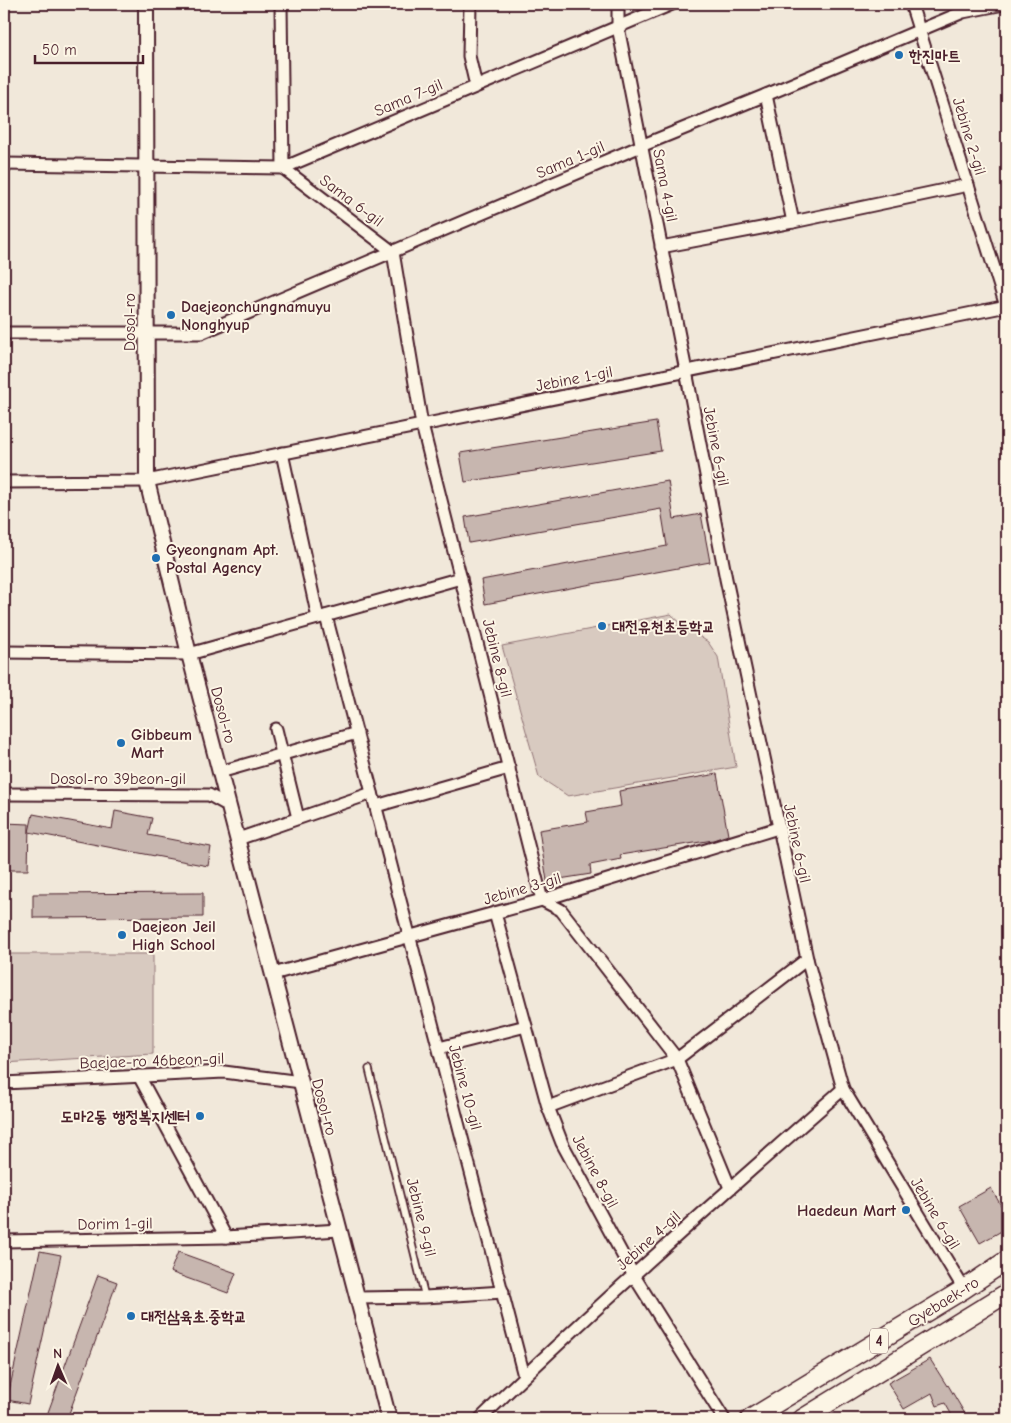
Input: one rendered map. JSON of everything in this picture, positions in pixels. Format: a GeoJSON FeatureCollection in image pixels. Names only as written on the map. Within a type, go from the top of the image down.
{"type":"FeatureCollection","features":[{"type":"Feature","properties":{"kind":"main road","name":"Gyebaek-ro"},"geometry":{"type":"LineString","coordinates":[[750,1419],[964,1289],[1007,1260]]}},
{"type":"Feature","properties":{"kind":"main road","name":"Gyebaek-ro"},"geometry":{"type":"LineString","coordinates":[[802,1419],[1007,1293]]}},
{"type":"Feature","properties":{"kind":"street","name":"Dosol-ro"},"geometry":{"type":"LineString","coordinates":[[146,4],[147,481],[220,772],[389,1419]]}},
{"type":"Feature","properties":{"kind":"street"},"geometry":{"type":"LineString","coordinates":[[281,4],[283,168]]}},
{"type":"Feature","properties":{"kind":"street"},"geometry":{"type":"LineString","coordinates":[[470,4],[470,56],[476,86]]}},
{"type":"Feature","properties":{"kind":"street","name":"Sama 4-gil"},"geometry":{"type":"LineString","coordinates":[[618,4],[618,27],[686,371]]}},
{"type":"Feature","properties":{"kind":"street","name":"Sama 7-gil"},"geometry":{"type":"LineString","coordinates":[[4,164],[283,168],[672,4]]}},
{"type":"Feature","properties":{"kind":"street","name":"Jebine 2-gil"},"geometry":{"type":"LineString","coordinates":[[911,4],[1007,306]]}},
{"type":"Feature","properties":{"kind":"street","name":"Sama 1-gil"},"geometry":{"type":"LineString","coordinates":[[4,333],[201,333],[919,30],[963,12],[1004,4]]}},
{"type":"Feature","properties":{"kind":"street"},"geometry":{"type":"LineString","coordinates":[[766,95],[793,222]]}},
{"type":"Feature","properties":{"kind":"street","name":"Sama 6-gil"},"geometry":{"type":"LineString","coordinates":[[283,168],[394,252]]}},
{"type":"Feature","properties":{"kind":"street"},"geometry":{"type":"LineString","coordinates":[[661,247],[793,222],[968,185]]}},
{"type":"Feature","properties":{"kind":"street"},"geometry":{"type":"LineString","coordinates":[[394,252],[422,425]]}},
{"type":"Feature","properties":{"kind":"street","name":"Jebine 1-gil"},"geometry":{"type":"LineString","coordinates":[[4,482],[147,481],[1007,306]]}},
{"type":"Feature","properties":{"kind":"street","name":"Jebine 6-gil"},"geometry":{"type":"LineString","coordinates":[[686,371],[726,579],[806,959],[843,1090],[964,1289]]}},
{"type":"Feature","properties":{"kind":"street","name":"Jebine 8-gil"},"geometry":{"type":"LineString","coordinates":[[422,425],[542,900]]}},
{"type":"Feature","properties":{"kind":"street","name":"Jebine 10-gil"},"geometry":{"type":"LineString","coordinates":[[282,453],[322,617],[357,734],[524,1376]]}},
{"type":"Feature","properties":{"kind":"street"},"geometry":{"type":"LineString","coordinates":[[4,652],[190,654],[461,578]]}},
{"type":"Feature","properties":{"kind":"street"},"geometry":{"type":"LineString","coordinates":[[276,729],[298,818]]}},
{"type":"Feature","properties":{"kind":"street"},"geometry":{"type":"LineString","coordinates":[[220,772],[357,734]]}},
{"type":"Feature","properties":{"kind":"street"},"geometry":{"type":"LineString","coordinates":[[376,806],[508,768]]}},
{"type":"Feature","properties":{"kind":"street"},"geometry":{"type":"LineString","coordinates":[[238,838],[372,793]]}},
{"type":"Feature","properties":{"kind":"street","name":"Dosol-ro 39beon-gil"},"geometry":{"type":"LineString","coordinates":[[4,794],[209,795],[229,806]]}},
{"type":"Feature","properties":{"kind":"street","name":"Jebine 3-gil"},"geometry":{"type":"LineString","coordinates":[[273,974],[542,900],[778,828]]}},
{"type":"Feature","properties":{"kind":"street"},"geometry":{"type":"LineString","coordinates":[[542,900],[561,910],[677,1059],[730,1188]]}},
{"type":"Feature","properties":{"kind":"street","name":"Jebine 8-gil"},"geometry":{"type":"LineString","coordinates":[[495,913],[548,1107],[562,1143],[634,1276],[724,1419]]}},
{"type":"Feature","properties":{"kind":"street"},"geometry":{"type":"LineString","coordinates":[[548,1107],[677,1059],[806,959]]}},
{"type":"Feature","properties":{"kind":"street"},"geometry":{"type":"LineString","coordinates":[[439,1048],[526,1026]]}},
{"type":"Feature","properties":{"kind":"street","name":"Baejae-ro 46beon-gil"},"geometry":{"type":"LineString","coordinates":[[4,1084],[224,1072],[301,1082]]}},
{"type":"Feature","properties":{"kind":"street"},"geometry":{"type":"LineString","coordinates":[[139,1076],[226,1237]]}},
{"type":"Feature","properties":{"kind":"street","name":"Jebine 4-gil"},"geometry":{"type":"LineString","coordinates":[[480,1419],[524,1376],[730,1188],[843,1090]]}},
{"type":"Feature","properties":{"kind":"street","name":"Dorim 1-gil"},"geometry":{"type":"LineString","coordinates":[[4,1241],[226,1237],[339,1230]]}},
{"type":"Feature","properties":{"kind":"street"},"geometry":{"type":"LineString","coordinates":[[357,1298],[503,1292]]}},
{"type":"Feature","properties":{"kind":"lane","name":"Jebine 9-gil"},"geometry":{"type":"LineString","coordinates":[[369,1069],[425,1296]]}},
{"type":"Feature","properties":{"kind":"shaded area"},"geometry":{"type":"Polygon","coordinates":[[[671,614],[686,628],[708,642],[718,657],[736,767],[568,796],[539,777],[502,646],[671,614]]]}},
{"type":"Feature","properties":{"kind":"shaded area"},"geometry":{"type":"Polygon","coordinates":[[[4,954],[153,954],[153,1054],[4,1063],[4,954]]]}},
{"type":"Feature","properties":{"kind":"building"},"geometry":{"type":"Polygon","coordinates":[[[656,422],[661,451],[465,482],[460,453],[656,422]]]}},
{"type":"Feature","properties":{"kind":"building"},"geometry":{"type":"Polygon","coordinates":[[[668,481],[674,519],[701,514],[710,562],[485,604],[481,580],[667,546],[661,509],[469,543],[465,517],[668,481]]]}},
{"type":"Feature","properties":{"kind":"building"},"geometry":{"type":"Polygon","coordinates":[[[717,774],[728,835],[713,840],[620,855],[621,859],[590,865],[591,874],[547,881],[539,830],[588,822],[586,812],[621,806],[619,791],[717,774]]]}},
{"type":"Feature","properties":{"kind":"building"},"geometry":{"type":"Polygon","coordinates":[[[115,811],[152,818],[148,835],[211,847],[208,866],[29,832],[33,814],[112,829],[115,811]]]}},
{"type":"Feature","properties":{"kind":"building"},"geometry":{"type":"Polygon","coordinates":[[[4,823],[29,824],[28,870],[4,870],[4,823]]]}},
{"type":"Feature","properties":{"kind":"building"},"geometry":{"type":"Polygon","coordinates":[[[203,893],[203,917],[33,918],[33,894],[203,893]]]}},
{"type":"Feature","properties":{"kind":"building"},"geometry":{"type":"Polygon","coordinates":[[[991,1188],[1007,1216],[1007,1228],[980,1243],[959,1206],[991,1188]]]}},
{"type":"Feature","properties":{"kind":"building"},"geometry":{"type":"Polygon","coordinates":[[[40,1251],[61,1255],[28,1404],[7,1400],[40,1251]]]}},
{"type":"Feature","properties":{"kind":"building"},"geometry":{"type":"Polygon","coordinates":[[[178,1252],[236,1273],[228,1293],[170,1272],[178,1252]]]}},
{"type":"Feature","properties":{"kind":"building"},"geometry":{"type":"Polygon","coordinates":[[[98,1275],[117,1282],[67,1419],[59,1419],[47,1415],[98,1275]]]}},
{"type":"Feature","properties":{"kind":"building"},"geometry":{"type":"Polygon","coordinates":[[[930,1359],[968,1419],[954,1419],[945,1403],[937,1406],[932,1393],[904,1409],[888,1383],[930,1359]]]}},
{"type":"Feature","properties":{"kind":"place","name":"한진마트"},"geometry":{"type":"Point","coordinates":[899,55]}},
{"type":"Feature","properties":{"kind":"place","name":"Daejeonchungnamuyu Nonghyup"},"geometry":{"type":"Point","coordinates":[171,315]}},
{"type":"Feature","properties":{"kind":"place","name":"Gyeongnam Apt. Postal Agency"},"geometry":{"type":"Point","coordinates":[156,558]}},
{"type":"Feature","properties":{"kind":"place","name":"대전유천초등학교"},"geometry":{"type":"Point","coordinates":[602,626]}},
{"type":"Feature","properties":{"kind":"place","name":"Gibbeum Mart"},"geometry":{"type":"Point","coordinates":[121,743]}},
{"type":"Feature","properties":{"kind":"place","name":"Daejeon Jeil High School"},"geometry":{"type":"Point","coordinates":[122,935]}},
{"type":"Feature","properties":{"kind":"place","name":"도마2동 행정복지센터"},"geometry":{"type":"Point","coordinates":[200,1116]}},
{"type":"Feature","properties":{"kind":"place","name":"Haedeun Mart"},"geometry":{"type":"Point","coordinates":[906,1210]}},
{"type":"Feature","properties":{"kind":"place","name":"대전삼육초.중학교"},"geometry":{"type":"Point","coordinates":[131,1316]}}]}
